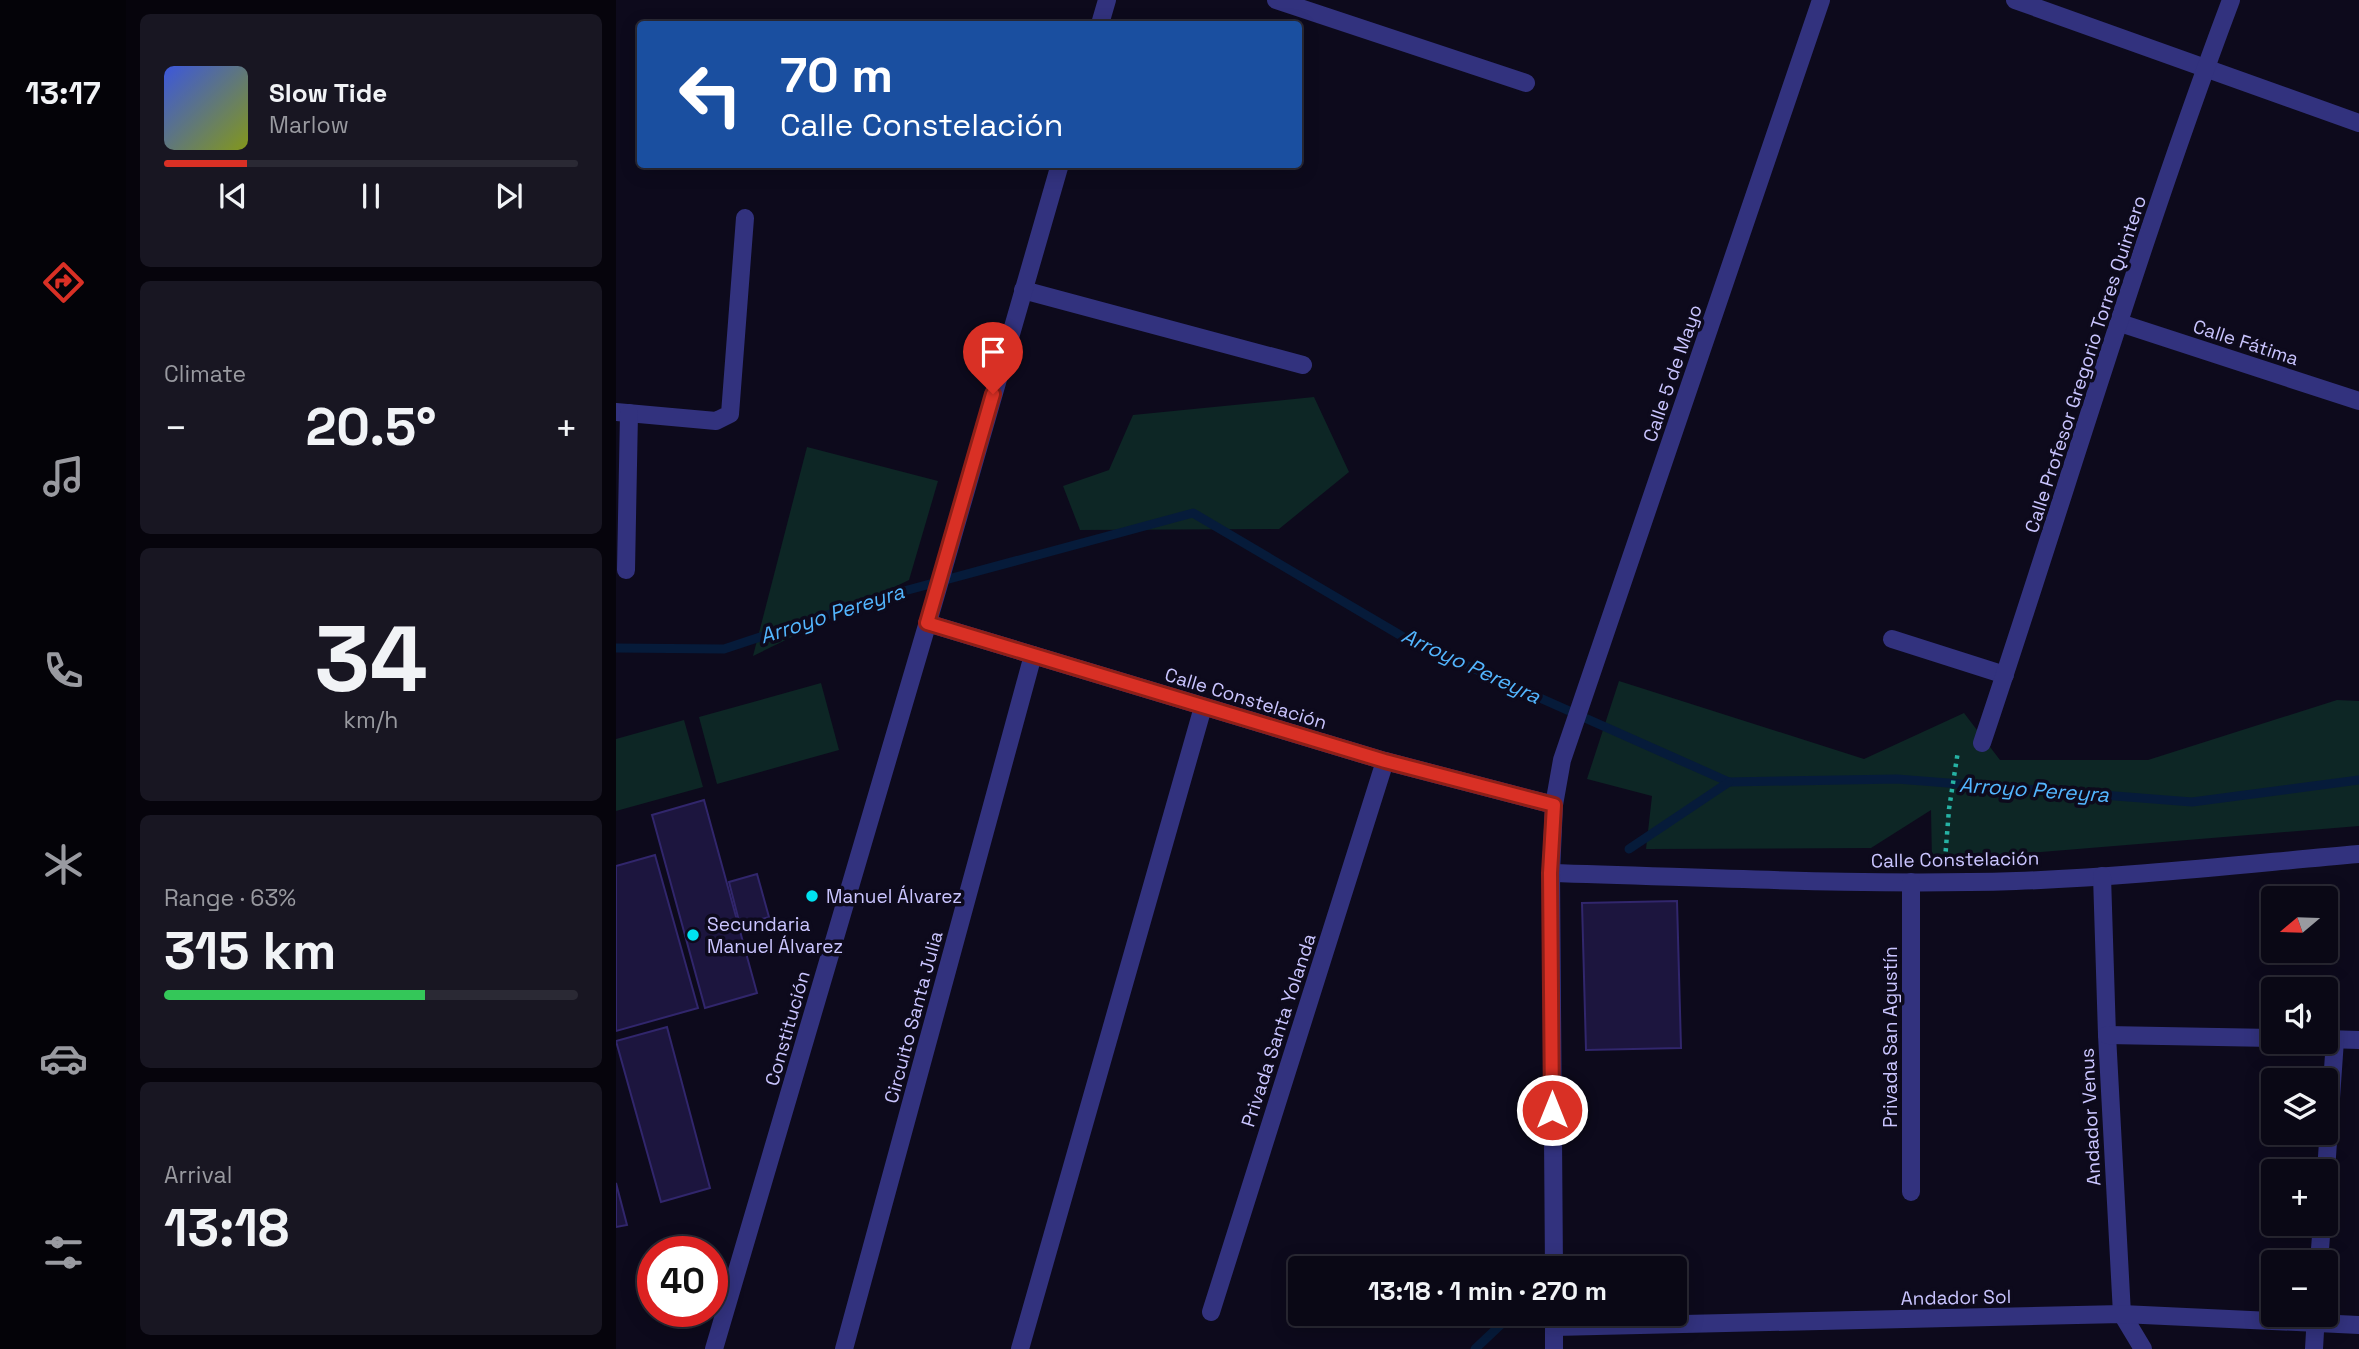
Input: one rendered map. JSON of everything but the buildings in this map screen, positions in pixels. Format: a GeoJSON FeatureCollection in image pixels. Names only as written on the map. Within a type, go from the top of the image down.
{"type":"FeatureCollection","features":[{"type":"Feature","properties":{"kind":"street"},"geometry":{"type":"LineString","coordinates":[[1101,21],[1107,0]]}},
{"type":"Feature","properties":{"kind":"street"},"geometry":{"type":"LineString","coordinates":[[1276,0],[1526,83]]}},
{"type":"Feature","properties":{"kind":"street","name":"Calle 5 de Mayo"},"geometry":{"type":"LineString","coordinates":[[1554,1256],[1550,873],[1554,805],[1563,760],[1821,0]]}},
{"type":"Feature","properties":{"kind":"street"},"geometry":{"type":"LineString","coordinates":[[2015,0],[2359,123]]}},
{"type":"Feature","properties":{"kind":"street","name":"Calle Profesor Gregorio Torres Quintero"},"geometry":{"type":"LineString","coordinates":[[1982,743],[2205,67],[2231,0]]}},
{"type":"Feature","properties":{"kind":"street","name":"Constitución"},"geometry":{"type":"LineString","coordinates":[[714,1349],[1059,168]]}},
{"type":"Feature","properties":{"kind":"street"},"geometry":{"type":"LineString","coordinates":[[626,570],[622,413],[716,421],[730,414],[745,218]]}},
{"type":"Feature","properties":{"kind":"street"},"geometry":{"type":"LineString","coordinates":[[1023,290],[1303,366]]}},
{"type":"Feature","properties":{"kind":"street","name":"Calle Fátima"},"geometry":{"type":"LineString","coordinates":[[2120,323],[2359,401]]}},
{"type":"Feature","properties":{"kind":"street","name":"Calle Constelación"},"geometry":{"type":"LineString","coordinates":[[927,623],[1385,761],[1554,805]]}},
{"type":"Feature","properties":{"kind":"street"},"geometry":{"type":"LineString","coordinates":[[1892,639],[2005,675]]}},
{"type":"Feature","properties":{"kind":"street","name":"Circuito Santa Julia"},"geometry":{"type":"LineString","coordinates":[[844,1349],[1034,655]]}},
{"type":"Feature","properties":{"kind":"street"},"geometry":{"type":"LineString","coordinates":[[1020,1349],[1203,707]]}},
{"type":"Feature","properties":{"kind":"street","name":"Privada Santa Yolanda"},"geometry":{"type":"LineString","coordinates":[[1211,1312],[1385,761]]}},
{"type":"Feature","properties":{"kind":"street","name":"Calle Constelación"},"geometry":{"type":"LineString","coordinates":[[1550,873],[1944,882],[2102,876],[2359,854]]}},
{"type":"Feature","properties":{"kind":"street","name":"Andador Venus"},"geometry":{"type":"LineString","coordinates":[[2102,876],[2107,1035],[2122,1314],[2143,1349]]}},
{"type":"Feature","properties":{"kind":"street","name":"Privada San Agustín"},"geometry":{"type":"LineString","coordinates":[[1911,1192],[1912,882]]}},
{"type":"Feature","properties":{"kind":"street"},"geometry":{"type":"LineString","coordinates":[[2107,1035],[2261,1038]]}},
{"type":"Feature","properties":{"kind":"street"},"geometry":{"type":"LineString","coordinates":[[2338,1040],[2359,1040]]}},
{"type":"Feature","properties":{"kind":"street"},"geometry":{"type":"LineString","coordinates":[[2326,1159],[2330,1054]]}},
{"type":"Feature","properties":{"kind":"street","name":"Andador Sol"},"geometry":{"type":"LineString","coordinates":[[1687,1319],[2122,1314],[2261,1317]]}},
{"type":"Feature","properties":{"kind":"street","name":"Andador Sol"},"geometry":{"type":"LineString","coordinates":[[2338,1322],[2359,1325]]}},
{"type":"Feature","properties":{"kind":"street"},"geometry":{"type":"LineString","coordinates":[[1554,1326],[1554,1349]]}},
{"type":"Feature","properties":{"kind":"street"},"geometry":{"type":"LineString","coordinates":[[2314,1349],[2315,1327]]}},
{"type":"Feature","properties":{"kind":"path"},"geometry":{"type":"LineString","coordinates":[[1944,882],[1950,809],[1960,739]]}},
{"type":"Feature","properties":{"kind":"green space"},"geometry":{"type":"Polygon","coordinates":[[[1314,397],[1349,472],[1279,529],[1080,530],[1063,486],[1109,470],[1133,415],[1314,397]]]}},
{"type":"Feature","properties":{"kind":"green space"},"geometry":{"type":"Polygon","coordinates":[[[807,447],[938,481],[909,580],[753,656],[807,447]]]}},
{"type":"Feature","properties":{"kind":"green space"},"geometry":{"type":"Polygon","coordinates":[[[1619,681],[1864,759],[1964,713],[2000,760],[2148,760],[2337,700],[2359,701],[2359,826],[1932,861],[1931,810],[1871,848],[1646,849],[1652,796],[1587,779],[1619,681]]]}},
{"type":"Feature","properties":{"kind":"green space"},"geometry":{"type":"Polygon","coordinates":[[[821,683],[839,750],[717,784],[699,717],[821,683]]]}},
{"type":"Feature","properties":{"kind":"green space"},"geometry":{"type":"Polygon","coordinates":[[[684,720],[703,787],[616,811],[616,739],[684,720]]]}},
{"type":"Feature","properties":{"kind":"waterway","name":"Arroyo Pereyra"},"geometry":{"type":"LineString","coordinates":[[616,648],[724,649],[882,597],[1193,513],[1405,638],[1729,782],[1897,779],[2192,802],[2359,780]]}},
{"type":"Feature","properties":{"kind":"waterway"},"geometry":{"type":"LineString","coordinates":[[1629,849],[1729,782]]}},
{"type":"Feature","properties":{"kind":"waterway"},"geometry":{"type":"LineString","coordinates":[[1475,1349],[1499,1326]]}},
{"type":"Feature","properties":{"kind":"place","name":"Manuel Álvarez"},"geometry":{"type":"Point","coordinates":[812,896]}},
{"type":"Feature","properties":{"kind":"place","name":"Secundaria Manuel Álvarez"},"geometry":{"type":"Point","coordinates":[693,935]}},
{"type":"Feature","properties":{"kind":"route"},"geometry":{"type":"LineString","coordinates":[[993,394],[927,623],[1385,761],[1554,805],[1550,873],[1552,1110]]}}]}
